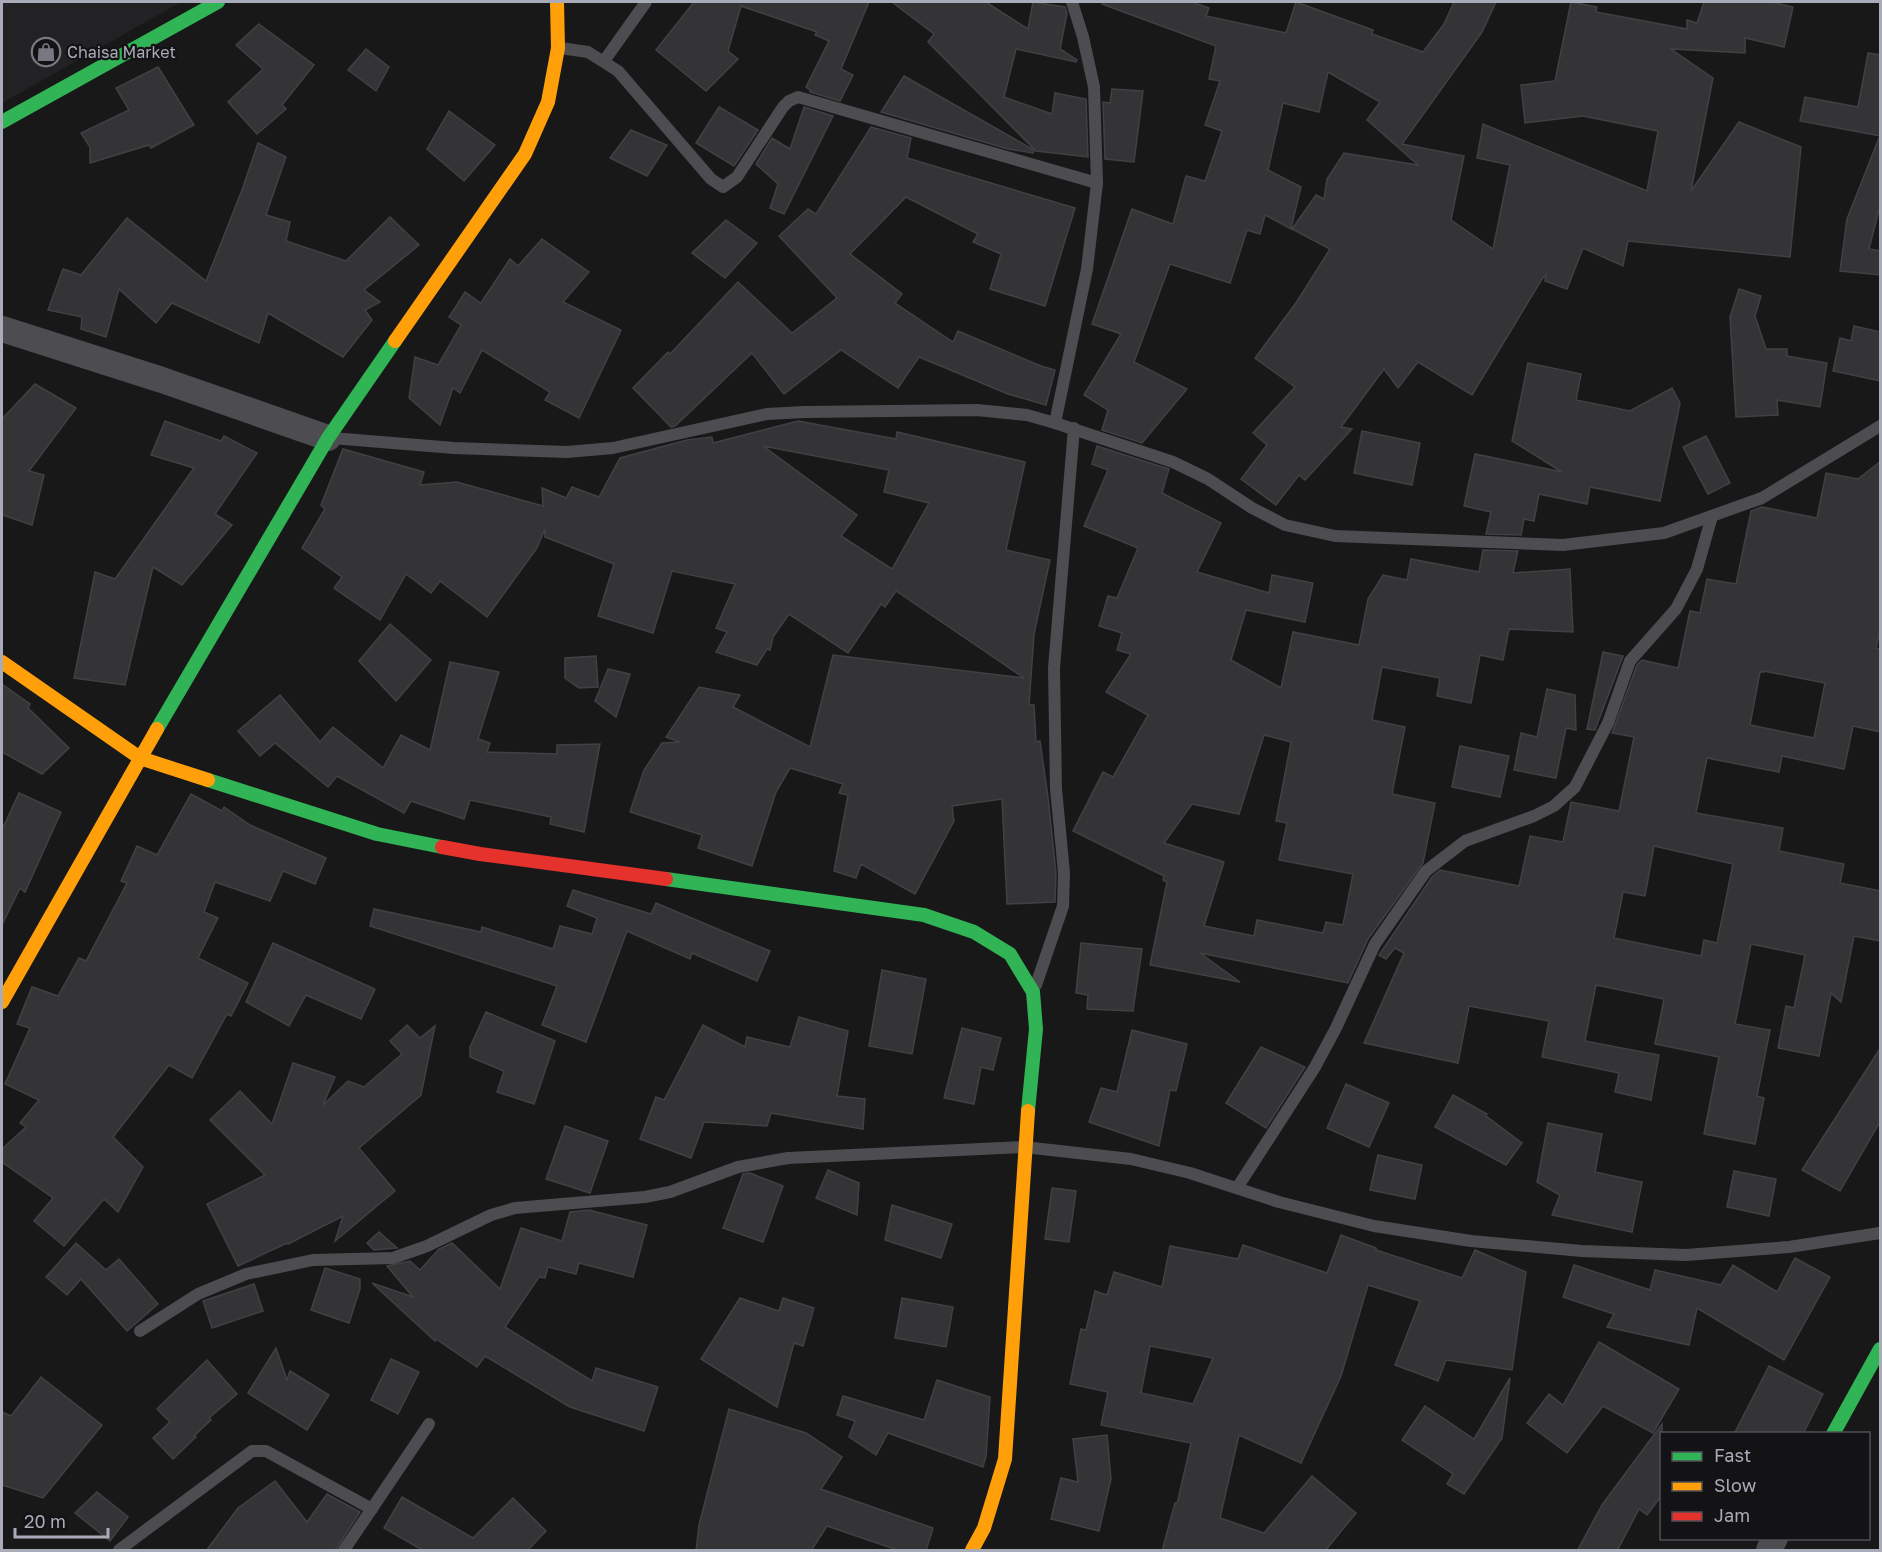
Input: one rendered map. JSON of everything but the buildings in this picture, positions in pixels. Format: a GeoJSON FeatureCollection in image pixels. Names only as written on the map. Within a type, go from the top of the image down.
{"type":"FeatureCollection","features":[{"type":"Feature","properties":{"kind":"street"},"geometry":{"type":"LineString","coordinates":[[2,122],[218,2]]}},
{"type":"Feature","properties":{"kind":"street"},"geometry":{"type":"LineString","coordinates":[[2,1002],[140,758],[328,438],[525,154],[548,102],[558,48],[557,2]]}},
{"type":"Feature","properties":{"kind":"street"},"geometry":{"type":"LineString","coordinates":[[2,329],[162,380],[328,438]]}},
{"type":"Feature","properties":{"kind":"street"},"geometry":{"type":"LineString","coordinates":[[2,662],[140,758],[377,834],[480,854],[924,915],[974,932],[1010,954],[1033,992],[1036,1029],[1024,1147],[1005,1459],[984,1528],[972,1551]]}},
{"type":"Feature","properties":{"kind":"street"},"geometry":{"type":"LineString","coordinates":[[1834,1432],[1881,1349]]}},
{"type":"Feature","properties":{"kind":"lane"},"geometry":{"type":"LineString","coordinates":[[604,61],[646,2]]}},
{"type":"Feature","properties":{"kind":"lane"},"geometry":{"type":"LineString","coordinates":[[1055,423],[1087,269],[1097,183],[1094,87],[1083,37],[1072,2]]}},
{"type":"Feature","properties":{"kind":"lane"},"geometry":{"type":"LineString","coordinates":[[558,48],[588,52],[618,71],[711,179],[723,187],[737,177],[783,107],[789,101],[798,98],[1097,183]]}},
{"type":"Feature","properties":{"kind":"lane"},"geometry":{"type":"LineString","coordinates":[[328,438],[454,448],[567,452],[613,448],[767,414],[804,411],[977,410],[1027,415],[1074,428],[1173,462],[1208,479],[1285,525],[1335,536],[1563,545],[1664,533],[1762,498],[1881,426]]}},
{"type":"Feature","properties":{"kind":"lane"},"geometry":{"type":"LineString","coordinates":[[1033,992],[1063,906],[1064,873],[1056,789],[1054,668],[1074,428]]}},
{"type":"Feature","properties":{"kind":"lane"},"geometry":{"type":"LineString","coordinates":[[1237,1188],[1315,1067],[1375,944],[1426,871],[1465,841],[1534,816],[1554,806],[1575,787],[1608,723],[1630,661],[1676,609],[1697,569],[1712,516]]}},
{"type":"Feature","properties":{"kind":"lane"},"geometry":{"type":"LineString","coordinates":[[140,1331],[198,1294],[246,1274],[314,1260],[393,1258],[427,1246],[491,1215],[515,1208],[645,1197],[670,1192],[738,1167],[788,1158],[1024,1147],[1131,1159],[1190,1173],[1280,1202],[1374,1226],[1471,1241],[1582,1251],[1686,1255],[1789,1247],[1881,1233]]}},
{"type":"Feature","properties":{"kind":"lane"},"geometry":{"type":"LineString","coordinates":[[345,1551],[429,1424]]}},
{"type":"Feature","properties":{"kind":"lane"},"geometry":{"type":"LineString","coordinates":[[119,1551],[252,1451],[266,1451],[372,1509]]}},
{"type":"Feature","properties":{"kind":"shaded area","name":"Chaisa Market"},"geometry":{"type":"Polygon","coordinates":[[[2,2],[181,2],[2,103],[2,2]]]}},
{"type":"Feature","properties":{"kind":"traffic: fast"},"geometry":{"type":"LineString","coordinates":[[2,122],[218,2]]}},
{"type":"Feature","properties":{"kind":"traffic: fast"},"geometry":{"type":"LineString","coordinates":[[157,729],[328,438],[395,341]]}},
{"type":"Feature","properties":{"kind":"traffic: fast"},"geometry":{"type":"LineString","coordinates":[[208,780],[377,834],[442,847]]}},
{"type":"Feature","properties":{"kind":"traffic: fast"},"geometry":{"type":"LineString","coordinates":[[666,879],[924,915],[974,932],[1010,954],[1033,992],[1036,1029],[1028,1111]]}},
{"type":"Feature","properties":{"kind":"traffic: fast"},"geometry":{"type":"LineString","coordinates":[[1834,1432],[1880,1349]]}},
{"type":"Feature","properties":{"kind":"traffic: slow"},"geometry":{"type":"LineString","coordinates":[[395,341],[525,154],[548,102],[558,48],[557,2]]}},
{"type":"Feature","properties":{"kind":"traffic: slow"},"geometry":{"type":"LineString","coordinates":[[2,662],[140,758],[208,780]]}},
{"type":"Feature","properties":{"kind":"traffic: slow"},"geometry":{"type":"LineString","coordinates":[[2,1002],[157,729]]}},
{"type":"Feature","properties":{"kind":"traffic: slow"},"geometry":{"type":"LineString","coordinates":[[972,1550],[984,1528],[1005,1459],[1028,1111]]}},
{"type":"Feature","properties":{"kind":"traffic: jam"},"geometry":{"type":"LineString","coordinates":[[442,847],[666,879]]}},
{"type":"Feature","properties":{"kind":"place","name":"Chaisa Market"},"geometry":{"type":"Point","coordinates":[46,52]}}]}
